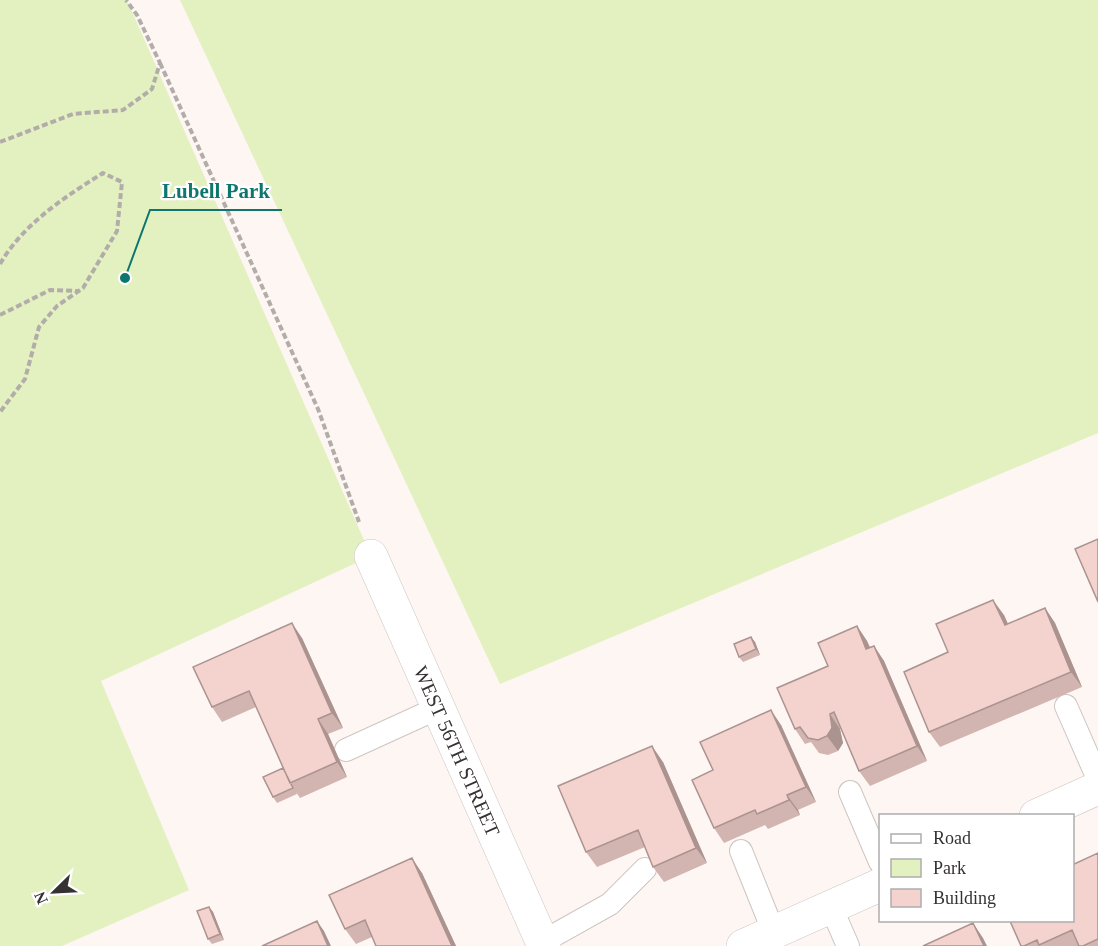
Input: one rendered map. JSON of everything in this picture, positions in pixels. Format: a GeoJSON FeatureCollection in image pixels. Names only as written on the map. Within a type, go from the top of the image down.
{"type":"FeatureCollection","features":[{"type":"Feature","properties":{"kind":"street","name":"WEST 56TH STREET"},"geometry":{"type":"LineString","coordinates":[[371,556],[543,944]]}},
{"type":"Feature","properties":{"kind":"street"},"geometry":{"type":"LineString","coordinates":[[1040,814],[1098,788]]}},
{"type":"Feature","properties":{"kind":"street"},"geometry":{"type":"LineString","coordinates":[[743,946],[879,885]]}},
{"type":"Feature","properties":{"kind":"lane"},"geometry":{"type":"LineString","coordinates":[[1066,706],[1098,779]]}},
{"type":"Feature","properties":{"kind":"lane"},"geometry":{"type":"LineString","coordinates":[[346,750],[438,708]]}},
{"type":"Feature","properties":{"kind":"lane"},"geometry":{"type":"LineString","coordinates":[[850,792],[879,860]]}},
{"type":"Feature","properties":{"kind":"lane"},"geometry":{"type":"LineString","coordinates":[[741,851],[774,933]]}},
{"type":"Feature","properties":{"kind":"lane"},"geometry":{"type":"LineString","coordinates":[[543,944],[610,904],[645,869]]}},
{"type":"Feature","properties":{"kind":"lane"},"geometry":{"type":"LineString","coordinates":[[831,907],[848,946]]}},
{"type":"Feature","properties":{"kind":"path"},"geometry":{"type":"LineString","coordinates":[[126,0],[137,15],[160,63],[318,409],[371,556]]}},
{"type":"Feature","properties":{"kind":"path"},"geometry":{"type":"LineString","coordinates":[[0,142],[73,114],[123,110],[152,89],[160,63]]}},
{"type":"Feature","properties":{"kind":"path"},"geometry":{"type":"LineString","coordinates":[[0,264],[11,245],[59,201],[103,173],[122,182],[117,231],[83,288],[57,306],[39,327],[25,379],[0,412]]}},
{"type":"Feature","properties":{"kind":"path"},"geometry":{"type":"LineString","coordinates":[[0,315],[50,290],[78,291]]}},
{"type":"Feature","properties":{"kind":"green space"},"geometry":{"type":"Polygon","coordinates":[[[0,0],[127,0],[371,556],[101,681],[189,890],[62,946],[0,946],[0,0]]]}},
{"type":"Feature","properties":{"kind":"green space"},"geometry":{"type":"Polygon","coordinates":[[[180,0],[1098,0],[1098,433],[500,684],[180,0]]]}},
{"type":"Feature","properties":{"kind":"building"},"geometry":{"type":"Polygon","coordinates":[[[1098,539],[1098,602],[1075,549],[1098,539]]]}},
{"type":"Feature","properties":{"kind":"building"},"geometry":{"type":"Polygon","coordinates":[[[993,600],[1005,625],[1045,608],[1071,672],[929,732],[904,672],[948,652],[936,624],[993,600]]]}},
{"type":"Feature","properties":{"kind":"building"},"geometry":{"type":"Polygon","coordinates":[[[292,623],[332,713],[318,719],[337,762],[290,783],[249,691],[212,707],[193,667],[292,623]]]}},
{"type":"Feature","properties":{"kind":"building"},"geometry":{"type":"Polygon","coordinates":[[[857,626],[866,649],[874,646],[917,746],[859,771],[834,712],[830,714],[832,728],[827,736],[818,740],[808,738],[800,727],[795,729],[777,688],[828,666],[818,643],[857,626]]]}},
{"type":"Feature","properties":{"kind":"building"},"geometry":{"type":"Polygon","coordinates":[[[751,637],[756,649],[739,657],[734,644],[751,637]]]}},
{"type":"Feature","properties":{"kind":"building"},"geometry":{"type":"Polygon","coordinates":[[[771,710],[806,787],[787,795],[789,800],[757,814],[755,810],[714,828],[692,780],[713,770],[700,742],[771,710]]]}},
{"type":"Feature","properties":{"kind":"building"},"geometry":{"type":"Polygon","coordinates":[[[652,746],[696,848],[653,867],[638,830],[586,852],[558,786],[652,746]]]}},
{"type":"Feature","properties":{"kind":"building"},"geometry":{"type":"Polygon","coordinates":[[[283,768],[293,788],[273,797],[263,777],[283,768]]]}},
{"type":"Feature","properties":{"kind":"building"},"geometry":{"type":"Polygon","coordinates":[[[1098,853],[1098,939],[1079,946],[1072,930],[1039,945],[1037,940],[1021,946],[1010,922],[1074,922],[1074,864],[1098,853]]]}},
{"type":"Feature","properties":{"kind":"building"},"geometry":{"type":"Polygon","coordinates":[[[412,858],[452,946],[376,946],[365,920],[345,929],[329,895],[412,858]]]}},
{"type":"Feature","properties":{"kind":"building"},"geometry":{"type":"Polygon","coordinates":[[[209,907],[220,934],[208,939],[197,911],[209,907]]]}},
{"type":"Feature","properties":{"kind":"building"},"geometry":{"type":"Polygon","coordinates":[[[317,921],[328,946],[262,946],[317,921]]]}},
{"type":"Feature","properties":{"kind":"building"},"geometry":{"type":"Polygon","coordinates":[[[973,923],[984,946],[923,946],[973,923]]]}},
{"type":"Feature","properties":{"kind":"place","name":"Lubell Park"},"geometry":{"type":"Point","coordinates":[125,278]}}]}
